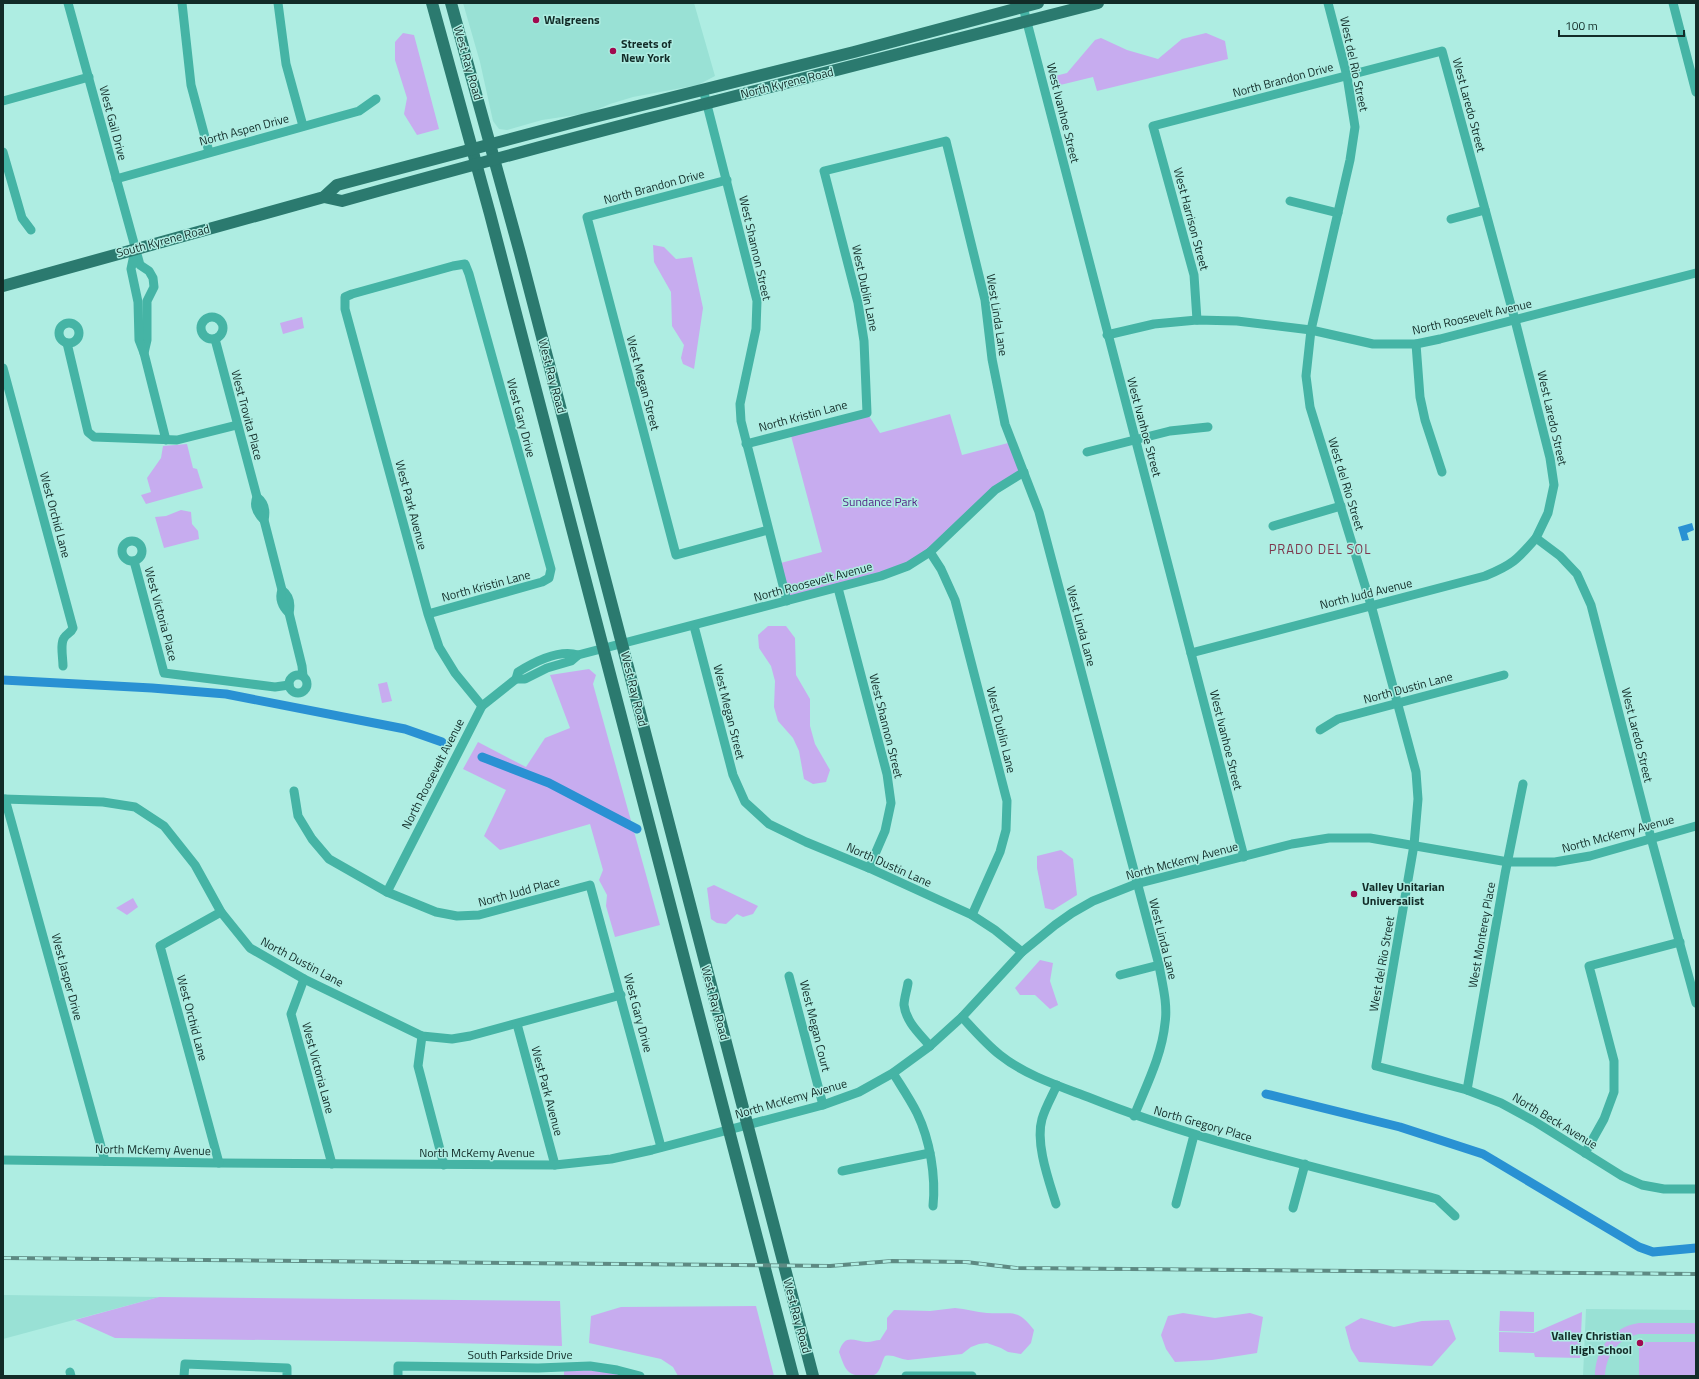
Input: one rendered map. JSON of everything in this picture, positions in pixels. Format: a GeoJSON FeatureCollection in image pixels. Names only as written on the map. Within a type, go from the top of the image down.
{"type":"FeatureCollection","features":[{"type":"Feature","properties":{"kind":"main road","name":"West Ray Road"},"geometry":{"type":"LineString","coordinates":[[432,3],[473,148],[793,1376]]}},
{"type":"Feature","properties":{"kind":"main road","name":"West Ray Road"},"geometry":{"type":"LineString","coordinates":[[451,3],[495,158],[813,1376]]}},
{"type":"Feature","properties":{"kind":"main road","name":"North Kyrene Road"},"geometry":{"type":"LineString","coordinates":[[491,144],[703,89],[854,52],[1023,5],[1038,3]]}},
{"type":"Feature","properties":{"kind":"main road","name":"North Kyrene Road"},"geometry":{"type":"LineString","coordinates":[[476,163],[1098,3]]}},
{"type":"Feature","properties":{"kind":"main road","name":"South Kyrene Road"},"geometry":{"type":"LineString","coordinates":[[3,286],[135,248],[324,197],[337,185],[491,144]]}},
{"type":"Feature","properties":{"kind":"main road","name":"South Kyrene Road"},"geometry":{"type":"LineString","coordinates":[[324,197],[342,201],[476,163]]}},
{"type":"Feature","properties":{"kind":"street","name":"West Gail Drive"},"geometry":{"type":"LineString","coordinates":[[68,3],[140,265],[148,271],[153,278],[154,287],[147,301],[147,334],[144,353]]}},
{"type":"Feature","properties":{"kind":"street"},"geometry":{"type":"LineString","coordinates":[[182,3],[191,85],[209,152]]}},
{"type":"Feature","properties":{"kind":"street"},"geometry":{"type":"LineString","coordinates":[[278,3],[284,58],[303,126]]}},
{"type":"Feature","properties":{"kind":"street","name":"West del Rio Street"},"geometry":{"type":"LineString","coordinates":[[1328,3],[1347,76],[1355,127],[1350,160],[1311,330],[1306,376],[1310,407],[1371,605],[1416,772],[1418,799],[1414,845],[1376,1066]]}},
{"type":"Feature","properties":{"kind":"street"},"geometry":{"type":"LineString","coordinates":[[1673,3],[1696,92]]}},
{"type":"Feature","properties":{"kind":"street","name":"West Ivanhoe Street"},"geometry":{"type":"LineString","coordinates":[[1023,5],[1244,857]]}},
{"type":"Feature","properties":{"kind":"street","name":"North Brandon Drive"},"geometry":{"type":"LineString","coordinates":[[1153,126],[1442,51]]}},
{"type":"Feature","properties":{"kind":"street","name":"West Laredo Street"},"geometry":{"type":"LineString","coordinates":[[1442,51],[1515,320],[1550,458],[1554,485],[1548,513],[1536,538],[1560,556],[1577,574],[1591,605],[1651,838],[1696,1003]]}},
{"type":"Feature","properties":{"kind":"street"},"geometry":{"type":"LineString","coordinates":[[3,101],[89,77]]}},
{"type":"Feature","properties":{"kind":"street","name":"West Shannon Street"},"geometry":{"type":"LineString","coordinates":[[703,89],[757,301],[756,329],[740,404],[741,421],[787,601]]}},
{"type":"Feature","properties":{"kind":"street","name":"North Aspen Drive"},"geometry":{"type":"LineString","coordinates":[[116,179],[359,111],[376,99]]}},
{"type":"Feature","properties":{"kind":"street","name":"West Harrison Street"},"geometry":{"type":"LineString","coordinates":[[1153,126],[1194,275],[1197,320]]}},
{"type":"Feature","properties":{"kind":"street","name":"West Linda Lane"},"geometry":{"type":"LineString","coordinates":[[824,171],[946,141],[985,300],[992,359],[1005,424],[1039,512],[1136,884],[1159,965],[1166,1022],[1158,1055],[1134,1116]]}},
{"type":"Feature","properties":{"kind":"street"},"geometry":{"type":"LineString","coordinates":[[3,152],[22,218],[31,230]]}},
{"type":"Feature","properties":{"kind":"street","name":"West Dublin Lane"},"geometry":{"type":"LineString","coordinates":[[824,171],[858,303],[864,341],[867,413]]}},
{"type":"Feature","properties":{"kind":"street","name":"North Brandon Drive"},"geometry":{"type":"LineString","coordinates":[[587,217],[727,180]]}},
{"type":"Feature","properties":{"kind":"street"},"geometry":{"type":"LineString","coordinates":[[1290,201],[1338,213]]}},
{"type":"Feature","properties":{"kind":"street"},"geometry":{"type":"LineString","coordinates":[[1451,219],[1485,210]]}},
{"type":"Feature","properties":{"kind":"street","name":"West Megan Street"},"geometry":{"type":"LineString","coordinates":[[587,217],[676,555],[768,530]]}},
{"type":"Feature","properties":{"kind":"street","name":"West Gail Drive"},"geometry":{"type":"LineString","coordinates":[[135,248],[131,269],[138,302],[139,340],[144,353],[166,440]]}},
{"type":"Feature","properties":{"kind":"street","name":"West Gary Drive"},"geometry":{"type":"LineString","coordinates":[[345,297],[465,264],[551,569],[549,578]]}},
{"type":"Feature","properties":{"kind":"street","name":"North Roosevelt Avenue"},"geometry":{"type":"LineString","coordinates":[[1108,336],[1154,324],[1197,320],[1237,321],[1311,330],[1372,344],[1416,344],[1696,273]]}},
{"type":"Feature","properties":{"kind":"street","name":"West Park Avenue"},"geometry":{"type":"LineString","coordinates":[[345,297],[345,309],[428,614],[439,648],[455,673],[482,706]]}},
{"type":"Feature","properties":{"kind":"street","name":"West Trovita Place"},"geometry":{"type":"LineString","coordinates":[[215,339],[257,497],[262,501],[266,513],[264,520],[282,590],[280,595],[284,609],[288,612],[302,666],[303,676]]}},
{"type":"Feature","properties":{"kind":"street"},"geometry":{"type":"LineString","coordinates":[[67,343],[88,432],[94,437],[177,440],[237,425]]}},
{"type":"Feature","properties":{"kind":"street"},"geometry":{"type":"LineString","coordinates":[[1416,344],[1420,397],[1425,420],[1442,472]]}},
{"type":"Feature","properties":{"kind":"street","name":"West Orchid Lane"},"geometry":{"type":"LineString","coordinates":[[3,368],[73,628],[72,631],[64,638],[62,643],[63,666]]}},
{"type":"Feature","properties":{"kind":"street","name":"North Kristin Lane"},"geometry":{"type":"LineString","coordinates":[[746,444],[867,413]]}},
{"type":"Feature","properties":{"kind":"street"},"geometry":{"type":"LineString","coordinates":[[1087,452],[1170,430],[1208,428]]}},
{"type":"Feature","properties":{"kind":"street","name":"North Roosevelt Avenue"},"geometry":{"type":"LineString","coordinates":[[387,892],[482,706],[516,680],[525,679],[548,668],[571,661],[578,655],[838,588],[881,576],[908,566],[930,552],[995,490],[1024,472]]}},
{"type":"Feature","properties":{"kind":"street"},"geometry":{"type":"LineString","coordinates":[[1273,526],[1341,506]]}},
{"type":"Feature","properties":{"kind":"street","name":"North Judd Avenue"},"geometry":{"type":"LineString","coordinates":[[1191,652],[1485,576],[1507,567],[1519,558],[1536,538]]}},
{"type":"Feature","properties":{"kind":"street","name":"West Dublin Lane"},"geometry":{"type":"LineString","coordinates":[[930,552],[941,569],[955,600],[1007,801],[1006,830],[1000,852],[972,916]]}},
{"type":"Feature","properties":{"kind":"street","name":"West Victoria Place"},"geometry":{"type":"LineString","coordinates":[[134,561],[164,673],[257,685],[283,687],[289,685]]}},
{"type":"Feature","properties":{"kind":"street","name":"North Kristin Lane"},"geometry":{"type":"LineString","coordinates":[[428,614],[542,582],[549,578]]}},
{"type":"Feature","properties":{"kind":"street","name":"West Shannon Street"},"geometry":{"type":"LineString","coordinates":[[838,588],[887,774],[891,804],[885,831],[869,868]]}},
{"type":"Feature","properties":{"kind":"street","name":"West Megan Street"},"geometry":{"type":"LineString","coordinates":[[694,626],[733,775],[745,802]]}},
{"type":"Feature","properties":{"kind":"street"},"geometry":{"type":"LineString","coordinates":[[294,675],[303,676],[308,683],[304,691],[294,692],[289,685],[290,679],[294,675]]}},
{"type":"Feature","properties":{"kind":"street","name":"North Dustin Lane"},"geometry":{"type":"LineString","coordinates":[[1320,730],[1338,719],[1504,676]]}},
{"type":"Feature","properties":{"kind":"street","name":"West Monterey Place"},"geometry":{"type":"LineString","coordinates":[[1467,1090],[1523,784]]}},
{"type":"Feature","properties":{"kind":"street","name":"North Judd Place"},"geometry":{"type":"LineString","coordinates":[[294,791],[298,816],[312,839],[329,859],[387,892],[436,912],[457,916],[478,915],[590,885]]}},
{"type":"Feature","properties":{"kind":"street","name":"North Dustin Lane"},"geometry":{"type":"LineString","coordinates":[[4,799],[103,802],[135,808],[164,826],[195,865],[221,912],[250,948],[304,979],[422,1036],[452,1039],[517,1024],[621,995]]}},
{"type":"Feature","properties":{"kind":"street","name":"West Jasper Drive"},"geometry":{"type":"LineString","coordinates":[[4,799],[105,1161]]}},
{"type":"Feature","properties":{"kind":"street","name":"North Dustin Lane"},"geometry":{"type":"LineString","coordinates":[[745,802],[770,824],[806,842],[869,868],[972,916],[995,930],[1022,952]]}},
{"type":"Feature","properties":{"kind":"street","name":"North McKemy Avenue"},"geometry":{"type":"LineString","coordinates":[[3,1160],[555,1165],[604,1160],[662,1147],[823,1105],[859,1092],[893,1073],[930,1046],[962,1017],[1022,952],[1072,913],[1093,901],[1136,884],[1292,844],[1329,838],[1370,838],[1508,862],[1554,862],[1590,856],[1696,826]]}},
{"type":"Feature","properties":{"kind":"street","name":"West Gary Drive"},"geometry":{"type":"LineString","coordinates":[[590,885],[662,1147]]}},
{"type":"Feature","properties":{"kind":"street","name":"West Orchid Lane"},"geometry":{"type":"LineString","coordinates":[[219,1163],[160,946],[221,912]]}},
{"type":"Feature","properties":{"kind":"street"},"geometry":{"type":"LineString","coordinates":[[1585,1152],[1604,1120],[1614,1092],[1614,1061],[1589,966],[1680,942]]}},
{"type":"Feature","properties":{"kind":"street"},"geometry":{"type":"LineString","coordinates":[[1120,974],[1159,965]]}},
{"type":"Feature","properties":{"kind":"street","name":"West Megan Court"},"geometry":{"type":"LineString","coordinates":[[790,976],[823,1105]]}},
{"type":"Feature","properties":{"kind":"street","name":"West Victoria Lane"},"geometry":{"type":"LineString","coordinates":[[304,979],[291,1014],[332,1164]]}},
{"type":"Feature","properties":{"kind":"street"},"geometry":{"type":"LineString","coordinates":[[908,983],[904,1005],[907,1016],[912,1026],[930,1046]]}},
{"type":"Feature","properties":{"kind":"street","name":"North Gregory Place"},"geometry":{"type":"LineString","coordinates":[[962,1017],[1001,1056],[1025,1071],[1057,1085],[1134,1116],[1194,1135],[1437,1199],[1455,1216]]}},
{"type":"Feature","properties":{"kind":"street","name":"West Park Avenue"},"geometry":{"type":"LineString","coordinates":[[517,1024],[555,1165]]}},
{"type":"Feature","properties":{"kind":"street"},"geometry":{"type":"LineString","coordinates":[[422,1036],[418,1066],[444,1165]]}},
{"type":"Feature","properties":{"kind":"street","name":"North Beck Avenue"},"geometry":{"type":"LineString","coordinates":[[1376,1066],[1467,1090],[1501,1103],[1527,1117],[1622,1176],[1642,1185],[1664,1189],[1696,1189]]}},
{"type":"Feature","properties":{"kind":"street"},"geometry":{"type":"LineString","coordinates":[[893,1073],[917,1113],[924,1131],[930,1153],[935,1190],[933,1206]]}},
{"type":"Feature","properties":{"kind":"street"},"geometry":{"type":"LineString","coordinates":[[1056,1204],[1045,1169],[1041,1144],[1042,1120],[1057,1085]]}},
{"type":"Feature","properties":{"kind":"street"},"geometry":{"type":"LineString","coordinates":[[1176,1204],[1194,1135]]}},
{"type":"Feature","properties":{"kind":"street"},"geometry":{"type":"LineString","coordinates":[[842,1171],[930,1153]]}},
{"type":"Feature","properties":{"kind":"street"},"geometry":{"type":"LineString","coordinates":[[1293,1208],[1305,1164]]}},
{"type":"Feature","properties":{"kind":"street"},"geometry":{"type":"LineString","coordinates":[[184,1376],[185,1364],[287,1372]]}},
{"type":"Feature","properties":{"kind":"street","name":"South Parkside Drive"},"geometry":{"type":"LineString","coordinates":[[398,1376],[398,1366],[509,1372],[590,1366],[617,1370],[640,1376]]}},
{"type":"Feature","properties":{"kind":"street"},"geometry":{"type":"LineString","coordinates":[[906,1376],[972,1376]]}},
{"type":"Feature","properties":{"kind":"shaded area"},"geometry":{"type":"Polygon","coordinates":[[[463,3],[694,3],[715,76],[698,85],[633,97],[610,104],[589,113],[542,120],[507,130],[499,129],[493,121],[480,62],[463,3]]]}},
{"type":"Feature","properties":{"kind":"shaded area"},"geometry":{"type":"Polygon","coordinates":[[[3,1295],[159,1297],[3,1339],[3,1295]]]}},
{"type":"Feature","properties":{"kind":"shaded area","name":"Valley Christian High School"},"geometry":{"type":"Polygon","coordinates":[[[1586,1309],[1696,1310],[1696,1376],[1583,1376],[1586,1309]]]}},
{"type":"Feature","properties":{"kind":"green space"},"geometry":{"type":"Polygon","coordinates":[[[403,33],[414,35],[439,129],[417,135],[404,114],[407,98],[395,60],[395,42],[403,33]]]}},
{"type":"Feature","properties":{"kind":"green space"},"geometry":{"type":"Polygon","coordinates":[[[1206,33],[1225,41],[1228,59],[1097,91],[1093,77],[1052,87],[1051,77],[1067,73],[1095,40],[1101,38],[1127,50],[1158,59],[1182,39],[1206,33]]]}},
{"type":"Feature","properties":{"kind":"green space"},"geometry":{"type":"Polygon","coordinates":[[[653,245],[664,247],[676,259],[692,257],[703,308],[694,369],[683,364],[681,358],[684,345],[672,326],[671,292],[654,262],[653,245]]]}},
{"type":"Feature","properties":{"kind":"green space"},"geometry":{"type":"Polygon","coordinates":[[[302,317],[304,328],[283,334],[280,323],[302,317]]]}},
{"type":"Feature","properties":{"kind":"green space","name":"Sundance Park"},"geometry":{"type":"Polygon","coordinates":[[[867,413],[880,433],[950,414],[962,455],[1012,442],[1024,472],[908,566],[787,601],[777,564],[822,552],[790,432],[867,413]]]}},
{"type":"Feature","properties":{"kind":"green space"},"geometry":{"type":"Polygon","coordinates":[[[187,444],[193,468],[197,469],[203,488],[146,504],[141,495],[151,492],[147,478],[161,458],[163,446],[187,444]]]}},
{"type":"Feature","properties":{"kind":"green space"},"geometry":{"type":"Polygon","coordinates":[[[181,510],[191,512],[192,524],[198,531],[199,539],[164,548],[155,517],[166,516],[181,510]]]}},
{"type":"Feature","properties":{"kind":"green space"},"geometry":{"type":"Polygon","coordinates":[[[768,626],[786,626],[795,638],[796,675],[810,699],[810,726],[815,744],[830,770],[826,782],[813,784],[804,779],[799,751],[793,738],[778,721],[774,707],[775,681],[771,666],[759,648],[758,635],[768,626]]]}},
{"type":"Feature","properties":{"kind":"green space"},"geometry":{"type":"Polygon","coordinates":[[[589,669],[596,675],[593,684],[660,925],[615,937],[606,906],[607,895],[599,880],[603,870],[590,824],[500,850],[484,836],[506,790],[463,769],[478,742],[526,767],[545,738],[570,728],[550,675],[589,669]]]}},
{"type":"Feature","properties":{"kind":"green space"},"geometry":{"type":"Polygon","coordinates":[[[387,682],[392,701],[382,703],[378,684],[387,682]]]}},
{"type":"Feature","properties":{"kind":"green space"},"geometry":{"type":"Polygon","coordinates":[[[1061,850],[1073,859],[1077,895],[1053,910],[1045,908],[1037,868],[1037,856],[1061,850]]]}},
{"type":"Feature","properties":{"kind":"green space"},"geometry":{"type":"Polygon","coordinates":[[[714,885],[758,906],[753,914],[743,917],[737,914],[726,924],[717,923],[711,919],[707,888],[714,885]]]}},
{"type":"Feature","properties":{"kind":"green space"},"geometry":{"type":"Polygon","coordinates":[[[133,898],[138,907],[127,915],[116,908],[133,898]]]}},
{"type":"Feature","properties":{"kind":"green space"},"geometry":{"type":"Polygon","coordinates":[[[1040,960],[1053,963],[1050,981],[1058,1005],[1050,1009],[1035,995],[1020,995],[1015,988],[1040,960]]]}},
{"type":"Feature","properties":{"kind":"green space"},"geometry":{"type":"Polygon","coordinates":[[[159,1297],[560,1301],[562,1346],[414,1342],[115,1338],[75,1320],[159,1297]]]}},
{"type":"Feature","properties":{"kind":"green space"},"geometry":{"type":"Polygon","coordinates":[[[756,1306],[774,1376],[678,1376],[673,1367],[661,1359],[589,1343],[591,1316],[621,1307],[756,1306]]]}},
{"type":"Feature","properties":{"kind":"green space"},"geometry":{"type":"Polygon","coordinates":[[[955,1308],[987,1313],[1009,1313],[1018,1315],[1023,1318],[1034,1330],[1031,1343],[1021,1354],[1008,1352],[987,1343],[971,1347],[962,1354],[908,1360],[885,1356],[877,1373],[870,1376],[859,1376],[850,1373],[845,1367],[839,1352],[844,1342],[847,1340],[867,1342],[880,1340],[887,1329],[887,1318],[894,1310],[930,1311],[955,1308]]]}},
{"type":"Feature","properties":{"kind":"green space"},"geometry":{"type":"Polygon","coordinates":[[[1500,1311],[1534,1312],[1534,1332],[1499,1331],[1500,1311]]]}},
{"type":"Feature","properties":{"kind":"green space"},"geometry":{"type":"Polygon","coordinates":[[[1582,1312],[1580,1358],[1535,1357],[1534,1353],[1499,1352],[1499,1332],[1534,1333],[1582,1312]]]}},
{"type":"Feature","properties":{"kind":"green space"},"geometry":{"type":"Polygon","coordinates":[[[1183,1313],[1215,1318],[1250,1313],[1263,1317],[1257,1353],[1212,1360],[1175,1362],[1166,1349],[1161,1335],[1168,1316],[1183,1313]]]}},
{"type":"Feature","properties":{"kind":"green space"},"geometry":{"type":"Polygon","coordinates":[[[1361,1318],[1394,1327],[1422,1321],[1449,1320],[1456,1339],[1432,1366],[1359,1362],[1351,1349],[1345,1327],[1361,1318]]]}},
{"type":"Feature","properties":{"kind":"green space"},"geometry":{"type":"Polygon","coordinates":[[[1639,1323],[1696,1323],[1696,1334],[1639,1334],[1631,1336],[1619,1344],[1610,1355],[1605,1376],[1595,1376],[1598,1357],[1607,1341],[1613,1334],[1621,1329],[1629,1325],[1639,1323]]]}},
{"type":"Feature","properties":{"kind":"green space"},"geometry":{"type":"Polygon","coordinates":[[[1639,1342],[1696,1342],[1696,1376],[1639,1376],[1639,1342]]]}},
{"type":"Feature","properties":{"kind":"green space"},"geometry":{"type":"Polygon","coordinates":[[[564,1367],[640,1376],[564,1376],[564,1367]]]}},
{"type":"Feature","properties":{"kind":"water"},"geometry":{"type":"Polygon","coordinates":[[[1692,523],[1694,530],[1687,533],[1689,540],[1682,541],[1678,527],[1692,523]]]}},
{"type":"Feature","properties":{"kind":"waterway"},"geometry":{"type":"LineString","coordinates":[[3,680],[152,688],[226,694],[405,729],[442,742]]}},
{"type":"Feature","properties":{"kind":"waterway"},"geometry":{"type":"LineString","coordinates":[[482,757],[549,783],[637,829]]}},
{"type":"Feature","properties":{"kind":"waterway"},"geometry":{"type":"LineString","coordinates":[[1266,1094],[1400,1127],[1483,1154],[1639,1247],[1653,1252],[1696,1248]]}},
{"type":"Feature","properties":{"kind":"railway"},"geometry":{"type":"LineString","coordinates":[[3,1258],[830,1266],[892,1261],[966,1262],[1016,1268],[1696,1274]]}},
{"type":"Feature","properties":{"kind":"place","name":"Walgreens"},"geometry":{"type":"Point","coordinates":[536,20]}},
{"type":"Feature","properties":{"kind":"place","name":"Streets of New York"},"geometry":{"type":"Point","coordinates":[613,51]}},
{"type":"Feature","properties":{"kind":"place","name":"Valley Unitarian Universalist"},"geometry":{"type":"Point","coordinates":[1354,894]}},
{"type":"Feature","properties":{"kind":"place","name":"Valley Christian High School"},"geometry":{"type":"Point","coordinates":[1640,1343]}},
{"type":"Feature","properties":{"kind":"district","name":"PRADO DEL SOL"},"geometry":{"type":"Point","coordinates":[1320,549]}}]}
